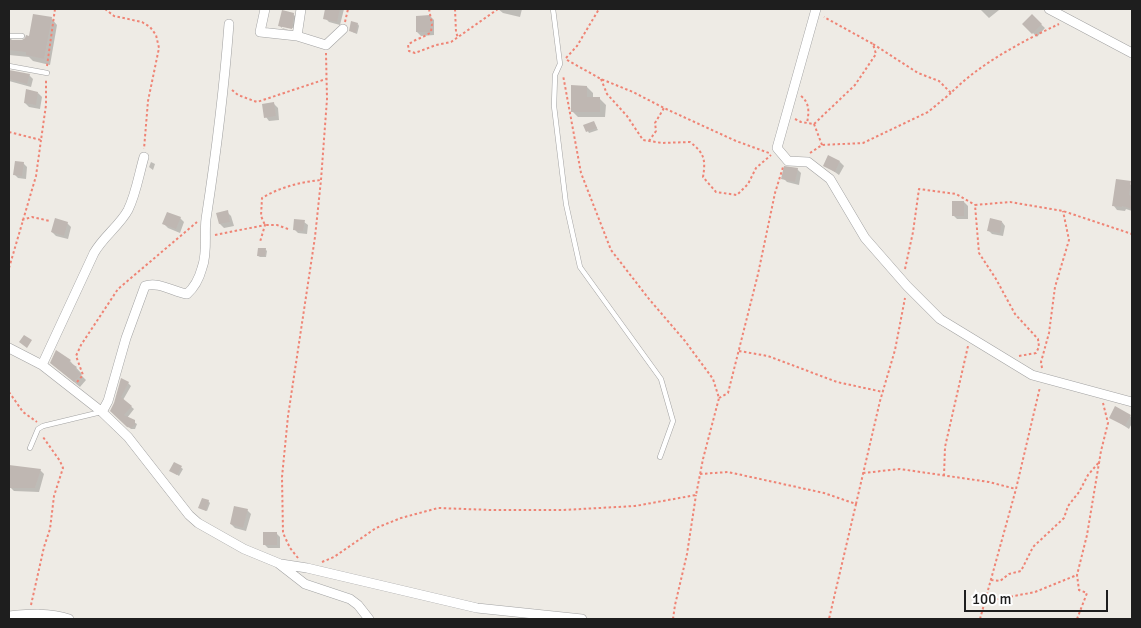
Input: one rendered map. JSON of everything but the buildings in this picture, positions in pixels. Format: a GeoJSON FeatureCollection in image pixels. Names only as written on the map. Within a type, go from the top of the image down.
{"type":"FeatureCollection","features":[{"type":"Feature","properties":{"kind":"street"},"geometry":{"type":"LineString","coordinates":[[265,9],[260,32],[297,36],[326,45],[343,29]]}},
{"type":"Feature","properties":{"kind":"street"},"geometry":{"type":"LineString","coordinates":[[297,36],[301,9]]}},
{"type":"Feature","properties":{"kind":"street"},"geometry":{"type":"LineString","coordinates":[[1049,9],[1132,53]]}},
{"type":"Feature","properties":{"kind":"street"},"geometry":{"type":"LineString","coordinates":[[816,10],[776,148],[788,161],[808,162],[830,179],[865,238],[907,286],[940,319],[1032,375],[1132,402]]}},
{"type":"Feature","properties":{"kind":"street"},"geometry":{"type":"LineString","coordinates":[[102,412],[108,401],[135,309],[145,286],[151,284],[177,293],[187,294],[195,287],[203,267],[207,214],[224,85],[229,24]]}},
{"type":"Feature","properties":{"kind":"street"},"geometry":{"type":"LineString","coordinates":[[42,365],[94,252],[127,211],[144,157]]}},
{"type":"Feature","properties":{"kind":"street"},"geometry":{"type":"LineString","coordinates":[[9,348],[42,365],[102,412],[128,437],[189,515],[198,523],[244,549],[278,563],[307,568],[477,608],[582,619]]}},
{"type":"Feature","properties":{"kind":"street"},"geometry":{"type":"LineString","coordinates":[[278,563],[305,584],[350,599],[358,605],[369,619]]}},
{"type":"Feature","properties":{"kind":"street"},"geometry":{"type":"LineString","coordinates":[[9,616],[28,614],[60,616],[69,619]]}},
{"type":"Feature","properties":{"kind":"lane"},"geometry":{"type":"LineString","coordinates":[[553,9],[560,64],[555,75],[554,106],[566,204],[580,267],[660,379],[673,421],[660,457]]}},
{"type":"Feature","properties":{"kind":"lane"},"geometry":{"type":"LineString","coordinates":[[9,36],[22,36]]}},
{"type":"Feature","properties":{"kind":"lane"},"geometry":{"type":"LineString","coordinates":[[9,66],[47,73]]}},
{"type":"Feature","properties":{"kind":"lane"},"geometry":{"type":"LineString","coordinates":[[30,448],[38,429],[43,426],[102,412]]}},
{"type":"Feature","properties":{"kind":"path"},"geometry":{"type":"LineString","coordinates":[[9,268],[36,176],[46,105],[47,73],[55,9]]}},
{"type":"Feature","properties":{"kind":"path"},"geometry":{"type":"LineString","coordinates":[[105,9],[114,16],[142,22],[150,27],[156,35],[159,48],[148,101],[144,157]]}},
{"type":"Feature","properties":{"kind":"path"},"geometry":{"type":"LineString","coordinates":[[343,29],[348,9]]}},
{"type":"Feature","properties":{"kind":"path"},"geometry":{"type":"LineString","coordinates":[[429,9],[432,24],[431,32],[408,46],[410,51],[415,53],[436,44],[451,42],[498,9]]}},
{"type":"Feature","properties":{"kind":"path"},"geometry":{"type":"LineString","coordinates":[[455,9],[458,38]]}},
{"type":"Feature","properties":{"kind":"path"},"geometry":{"type":"LineString","coordinates":[[599,9],[577,46],[565,58],[601,79],[633,92],[736,141],[772,154],[756,168],[748,184],[737,195],[716,192],[702,177],[705,166],[701,151],[690,142],[662,143],[643,140],[628,116],[607,94],[601,79]]}},
{"type":"Feature","properties":{"kind":"path"},"geometry":{"type":"LineString","coordinates":[[816,10],[918,72],[939,81],[951,93]]}},
{"type":"Feature","properties":{"kind":"path"},"geometry":{"type":"LineString","coordinates":[[808,162],[810,152],[822,145],[863,143],[928,112],[951,93],[964,79],[1001,56],[1069,19]]}},
{"type":"Feature","properties":{"kind":"path"},"geometry":{"type":"LineString","coordinates":[[814,124],[855,85],[876,54],[873,44]]}},
{"type":"Feature","properties":{"kind":"path"},"geometry":{"type":"LineString","coordinates":[[326,45],[327,100],[321,180],[315,237],[288,416],[282,477],[283,534],[290,548],[307,568],[334,557],[376,528],[401,518],[438,508],[563,510],[635,506],[696,495]]}},
{"type":"Feature","properties":{"kind":"path"},"geometry":{"type":"LineString","coordinates":[[560,64],[581,173],[610,250],[685,341],[713,379],[719,398],[700,474],[687,554],[673,619]]}},
{"type":"Feature","properties":{"kind":"path"},"geometry":{"type":"LineString","coordinates":[[224,85],[238,95],[257,102],[326,79]]}},
{"type":"Feature","properties":{"kind":"path"},"geometry":{"type":"LineString","coordinates":[[793,91],[804,98],[810,111],[807,123]]}},
{"type":"Feature","properties":{"kind":"path"},"geometry":{"type":"LineString","coordinates":[[649,141],[656,132],[655,123],[664,108]]}},
{"type":"Feature","properties":{"kind":"path"},"geometry":{"type":"LineString","coordinates":[[786,114],[801,122],[814,124]]}},
{"type":"Feature","properties":{"kind":"path"},"geometry":{"type":"LineString","coordinates":[[814,124],[822,145]]}},
{"type":"Feature","properties":{"kind":"path"},"geometry":{"type":"LineString","coordinates":[[9,132],[40,140]]}},
{"type":"Feature","properties":{"kind":"path"},"geometry":{"type":"LineString","coordinates":[[719,398],[728,393],[785,158]]}},
{"type":"Feature","properties":{"kind":"path"},"geometry":{"type":"LineString","coordinates":[[260,242],[265,225],[261,216],[262,198],[271,192],[303,182],[321,180]]}},
{"type":"Feature","properties":{"kind":"path"},"geometry":{"type":"LineString","coordinates":[[829,619],[883,392],[895,350],[907,286],[903,275],[913,232],[919,190],[956,194],[975,205],[1010,202],[1064,211],[1132,234]]}},
{"type":"Feature","properties":{"kind":"path"},"geometry":{"type":"LineString","coordinates":[[975,205],[979,253],[1015,314],[1038,339],[1036,353],[1004,359]]}},
{"type":"Feature","properties":{"kind":"path"},"geometry":{"type":"LineString","coordinates":[[980,619],[1016,489],[1042,377],[1041,362],[1049,333],[1055,287],[1068,240],[1064,211]]}},
{"type":"Feature","properties":{"kind":"path"},"geometry":{"type":"LineString","coordinates":[[77,383],[83,375],[76,356],[81,345],[118,290],[207,214]]}},
{"type":"Feature","properties":{"kind":"path"},"geometry":{"type":"LineString","coordinates":[[22,220],[32,217],[50,221]]}},
{"type":"Feature","properties":{"kind":"path"},"geometry":{"type":"LineString","coordinates":[[205,234],[218,235],[265,225],[276,225],[288,229]]}},
{"type":"Feature","properties":{"kind":"path"},"geometry":{"type":"LineString","coordinates":[[944,477],[945,447],[970,336]]}},
{"type":"Feature","properties":{"kind":"path"},"geometry":{"type":"LineString","coordinates":[[739,351],[768,356],[837,382],[883,392]]}},
{"type":"Feature","properties":{"kind":"path"},"geometry":{"type":"LineString","coordinates":[[9,392],[23,412],[43,426]]}},
{"type":"Feature","properties":{"kind":"path"},"geometry":{"type":"LineString","coordinates":[[1077,619],[1087,593],[1079,590],[1076,576],[1087,535],[1108,423],[1100,393]]}},
{"type":"Feature","properties":{"kind":"path"},"geometry":{"type":"LineString","coordinates":[[28,614],[50,529],[54,496],[63,468],[60,460],[38,429]]}},
{"type":"Feature","properties":{"kind":"path"},"geometry":{"type":"LineString","coordinates":[[991,580],[1000,581],[1009,574],[1021,570],[1033,547],[1064,518],[1068,506],[1080,492],[1088,475],[1100,461]]}},
{"type":"Feature","properties":{"kind":"path"},"geometry":{"type":"LineString","coordinates":[[864,473],[900,469],[944,477],[989,482],[1016,489]]}},
{"type":"Feature","properties":{"kind":"path"},"geometry":{"type":"LineString","coordinates":[[700,474],[728,472],[824,493],[856,504]]}},
{"type":"Feature","properties":{"kind":"path"},"geometry":{"type":"LineString","coordinates":[[986,595],[993,600],[1035,592],[1076,576]]}}]}
